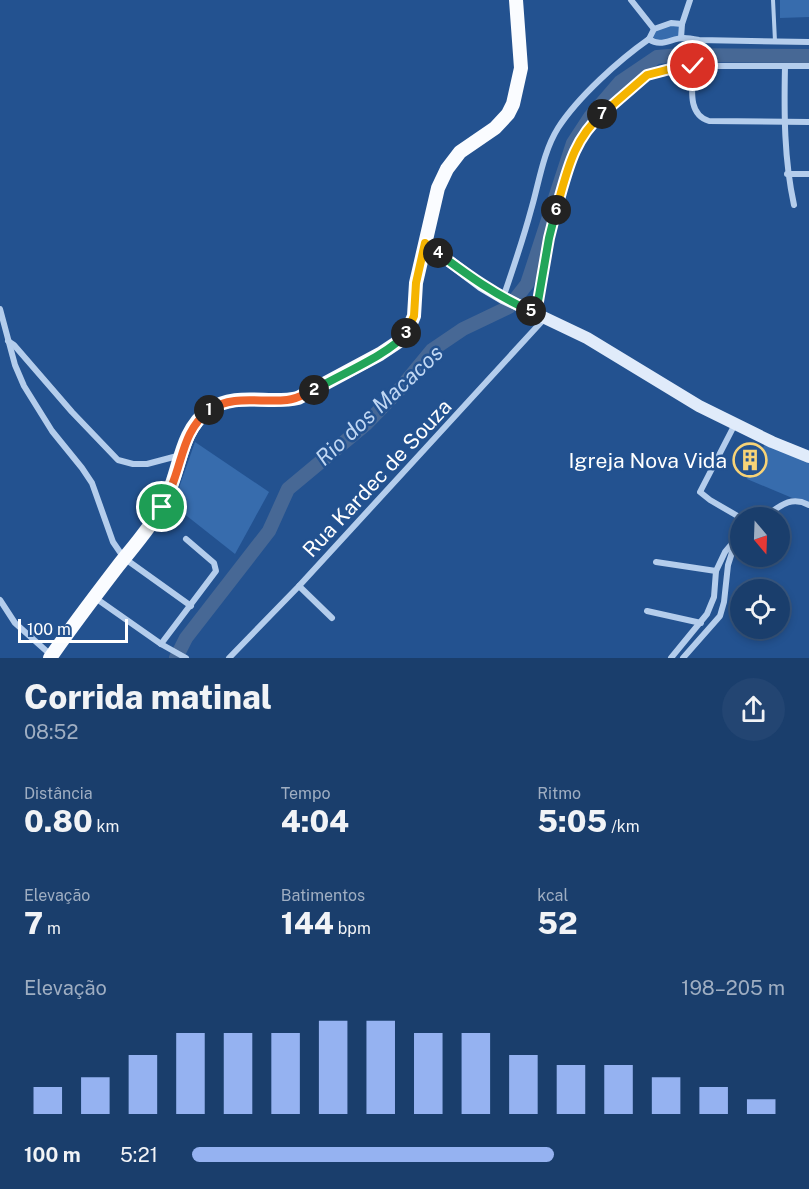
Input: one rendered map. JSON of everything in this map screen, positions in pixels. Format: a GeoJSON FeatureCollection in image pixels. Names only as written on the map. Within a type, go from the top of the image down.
{"type":"FeatureCollection","features":[{"type":"Feature","properties":{"kind":"main road"},"geometry":{"type":"LineString","coordinates":[[51,657],[162,507],[197,420],[211,408],[227,402],[247,399],[298,398],[380,354],[398,342],[408,330],[414,316],[416,283],[438,188],[459,152],[495,128],[508,114],[513,104],[521,68],[516,0]]}},
{"type":"Feature","properties":{"kind":"street"},"geometry":{"type":"LineString","coordinates":[[631,0],[654,29]]}},
{"type":"Feature","properties":{"kind":"street"},"geometry":{"type":"LineString","coordinates":[[681,38],[682,24],[690,0]]}},
{"type":"Feature","properties":{"kind":"street"},"geometry":{"type":"LineString","coordinates":[[509,301],[546,155],[557,129],[569,113],[612,68],[649,39],[654,29],[671,24],[682,24]]}},
{"type":"Feature","properties":{"kind":"street"},"geometry":{"type":"LineString","coordinates":[[649,39],[661,44],[681,38],[809,42]]}},
{"type":"Feature","properties":{"kind":"street"},"geometry":{"type":"LineString","coordinates":[[541,315],[549,238],[571,156],[592,123],[640,80],[656,71],[693,66],[809,66]]}},
{"type":"Feature","properties":{"kind":"street"},"geometry":{"type":"LineString","coordinates":[[693,66],[692,104],[695,113],[703,119],[709,121],[809,122]]}},
{"type":"Feature","properties":{"kind":"street"},"geometry":{"type":"LineString","coordinates":[[785,66],[784,123],[787,174],[794,206]]}},
{"type":"Feature","properties":{"kind":"street"},"geometry":{"type":"LineString","coordinates":[[787,174],[809,174]]}},
{"type":"Feature","properties":{"kind":"street"},"geometry":{"type":"LineString","coordinates":[[425,243],[481,285],[509,301],[586,338],[699,406],[772,442],[809,457]]}},
{"type":"Feature","properties":{"kind":"street"},"geometry":{"type":"LineString","coordinates":[[0,309],[15,365],[36,407],[92,483],[113,542],[124,558],[191,606]]}},
{"type":"Feature","properties":{"kind":"street","name":"Rua Kardec de Souza"},"geometry":{"type":"LineString","coordinates":[[229,658],[299,586],[541,315]]}},
{"type":"Feature","properties":{"kind":"street"},"geometry":{"type":"LineString","coordinates":[[7,341],[14,345],[72,412],[118,459],[134,464],[147,464],[181,455]]}},
{"type":"Feature","properties":{"kind":"street"},"geometry":{"type":"LineString","coordinates":[[730,512],[700,492],[735,424]]}},
{"type":"Feature","properties":{"kind":"street"},"geometry":{"type":"LineString","coordinates":[[780,507],[798,499],[807,504]]}},
{"type":"Feature","properties":{"kind":"street"},"geometry":{"type":"LineString","coordinates":[[161,644],[217,568],[214,562],[186,539]]}},
{"type":"Feature","properties":{"kind":"street"},"geometry":{"type":"LineString","coordinates":[[670,658],[701,622],[714,597],[716,571],[730,546]]}},
{"type":"Feature","properties":{"kind":"street"},"geometry":{"type":"LineString","coordinates":[[683,658],[720,616],[730,560]]}},
{"type":"Feature","properties":{"kind":"street"},"geometry":{"type":"LineString","coordinates":[[656,562],[716,571]]}},
{"type":"Feature","properties":{"kind":"street"},"geometry":{"type":"LineString","coordinates":[[299,586],[332,618]]}},
{"type":"Feature","properties":{"kind":"street"},"geometry":{"type":"LineString","coordinates":[[94,597],[183,657]]}},
{"type":"Feature","properties":{"kind":"street"},"geometry":{"type":"LineString","coordinates":[[0,600],[15,623],[51,657]]}},
{"type":"Feature","properties":{"kind":"street"},"geometry":{"type":"LineString","coordinates":[[647,611],[701,622]]}},
{"type":"Feature","properties":{"kind":"lane"},"geometry":{"type":"LineString","coordinates":[[773,0],[775,42]]}},
{"type":"Feature","properties":{"kind":"shaded area"},"geometry":{"type":"Polygon","coordinates":[[[780,0],[809,0],[809,17],[780,18],[780,0]]]}},
{"type":"Feature","properties":{"kind":"shaded area"},"geometry":{"type":"Polygon","coordinates":[[[680,23],[683,29],[676,40],[656,40],[650,34],[664,26],[680,23]]]}},
{"type":"Feature","properties":{"kind":"shaded area"},"geometry":{"type":"Polygon","coordinates":[[[767,440],[809,455],[809,505],[747,479],[767,440]]]}},
{"type":"Feature","properties":{"kind":"shaded area"},"geometry":{"type":"Polygon","coordinates":[[[195,442],[269,492],[235,554],[173,505],[195,442]]]}},
{"type":"Feature","properties":{"kind":"waterway","name":"Rio dos Macacos"},"geometry":{"type":"LineString","coordinates":[[176,658],[186,638],[269,531],[288,489],[366,424],[399,390],[432,350],[463,329],[509,307],[527,284],[573,143],[590,117],[620,82],[657,57],[681,55],[809,56]]}},
{"type":"Feature","properties":{"kind":"place","name":"Igreja Nova Vida"},"geometry":{"type":"Point","coordinates":[750,460]}},
{"type":"Feature","properties":{"kind":"route"},"geometry":{"type":"LineString","coordinates":[[162,507],[176,477],[185,443],[197,420],[211,408],[227,402],[247,399],[298,398],[380,354],[403,337],[414,316],[416,283],[425,243],[481,285],[536,313],[549,238],[571,156],[578,143],[592,123],[647,75],[656,71],[693,66]]}}]}
